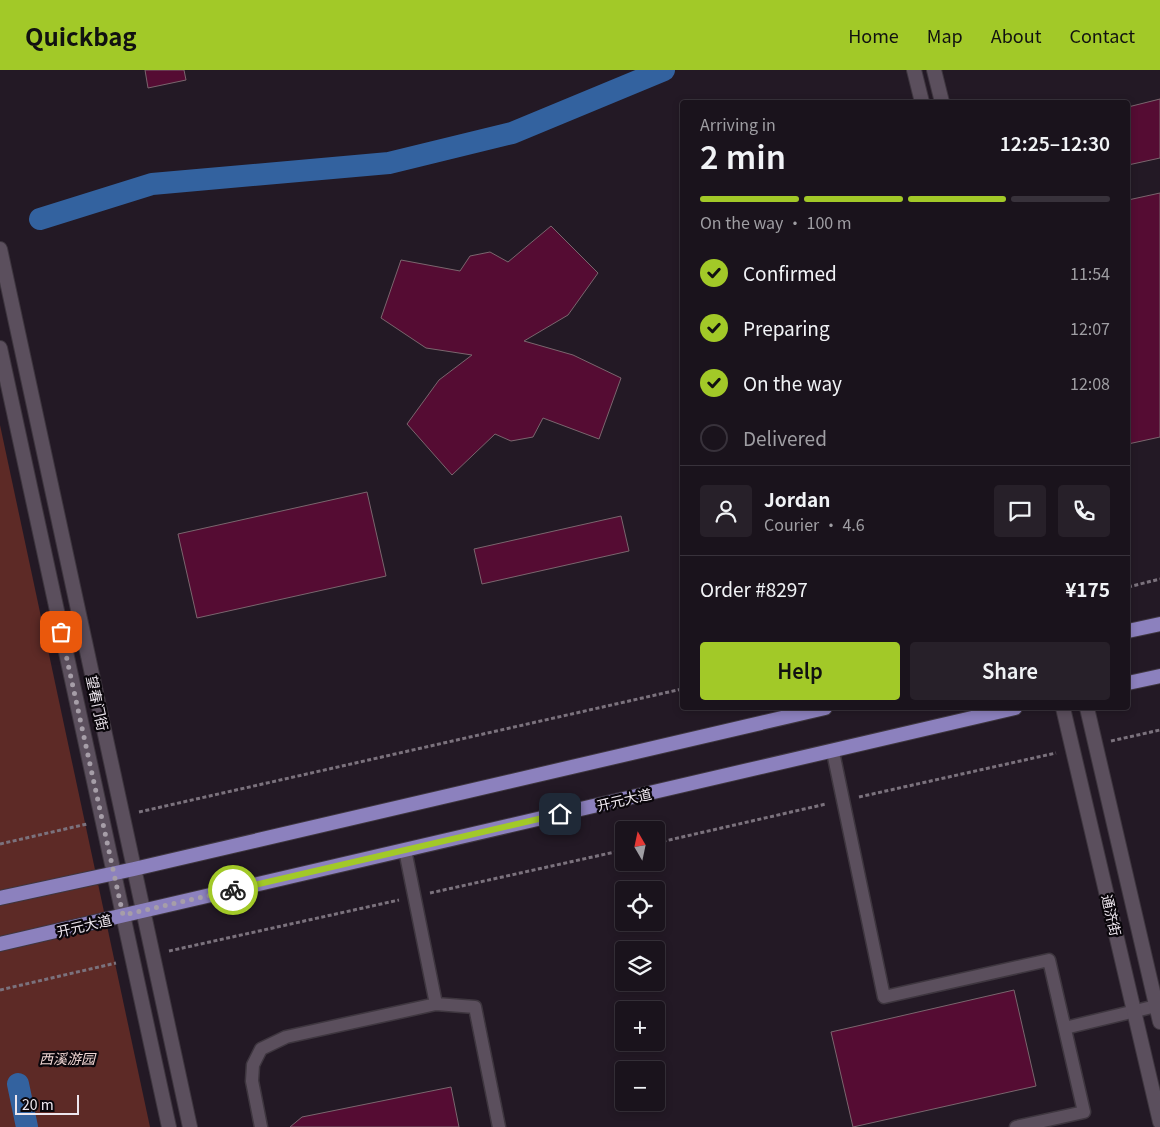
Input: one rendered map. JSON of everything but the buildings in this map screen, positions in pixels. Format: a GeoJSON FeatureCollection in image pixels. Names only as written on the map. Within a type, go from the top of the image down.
{"type":"FeatureCollection","features":[{"type":"Feature","properties":{"kind":"main road"},"geometry":{"type":"LineString","coordinates":[[1130,631],[1160,624]]}},
{"type":"Feature","properties":{"kind":"main road"},"geometry":{"type":"LineString","coordinates":[[1130,683],[1160,676]]}},
{"type":"Feature","properties":{"kind":"main road"},"geometry":{"type":"LineString","coordinates":[[0,898],[134,869],[816,710]]}},
{"type":"Feature","properties":{"kind":"main road","name":"开元大道"},"geometry":{"type":"LineString","coordinates":[[0,944],[833,752],[1007,710]]}},
{"type":"Feature","properties":{"kind":"street"},"geometry":{"type":"LineString","coordinates":[[934,71],[941,100]]}},
{"type":"Feature","properties":{"kind":"street"},"geometry":{"type":"LineString","coordinates":[[915,74],[922,100]]}},
{"type":"Feature","properties":{"kind":"street","name":"望春门街"},"geometry":{"type":"LineString","coordinates":[[0,249],[190,1127]]}},
{"type":"Feature","properties":{"kind":"street","name":"望春门街"},"geometry":{"type":"LineString","coordinates":[[0,348],[169,1127]]}},
{"type":"Feature","properties":{"kind":"street","name":"通济街"},"geometry":{"type":"LineString","coordinates":[[1063,710],[1160,1122]]}},
{"type":"Feature","properties":{"kind":"street","name":"通济街"},"geometry":{"type":"LineString","coordinates":[[1088,710],[1160,1022]]}},
{"type":"Feature","properties":{"kind":"lane"},"geometry":{"type":"LineString","coordinates":[[833,752],[884,997],[1050,960],[1084,1112],[1016,1127]]}},
{"type":"Feature","properties":{"kind":"lane"},"geometry":{"type":"LineString","coordinates":[[404,850],[436,1004]]}},
{"type":"Feature","properties":{"kind":"lane"},"geometry":{"type":"LineString","coordinates":[[261,1127],[252,1081],[253,1065],[261,1049],[286,1037],[436,1004],[475,1007],[500,1127]]}},
{"type":"Feature","properties":{"kind":"lane"},"geometry":{"type":"LineString","coordinates":[[1065,1028],[1156,1006]]}},
{"type":"Feature","properties":{"kind":"path"},"geometry":{"type":"LineString","coordinates":[[1130,586],[1160,579]]}},
{"type":"Feature","properties":{"kind":"path"},"geometry":{"type":"LineString","coordinates":[[123,816],[680,689]]}},
{"type":"Feature","properties":{"kind":"path"},"geometry":{"type":"LineString","coordinates":[[1096,744],[1160,730]]}},
{"type":"Feature","properties":{"kind":"path"},"geometry":{"type":"LineString","coordinates":[[665,840],[1073,750]]}},
{"type":"Feature","properties":{"kind":"path"},"geometry":{"type":"LineString","coordinates":[[0,844],[102,820]]}},
{"type":"Feature","properties":{"kind":"path"},"geometry":{"type":"LineString","coordinates":[[153,955],[615,852]]}},
{"type":"Feature","properties":{"kind":"path"},"geometry":{"type":"LineString","coordinates":[[0,990],[133,960]]}},
{"type":"Feature","properties":{"kind":"green space","name":"西溪游园"},"geometry":{"type":"Polygon","coordinates":[[[0,425],[150,1127],[0,1127],[0,425]]]}},
{"type":"Feature","properties":{"kind":"waterway"},"geometry":{"type":"LineString","coordinates":[[40,219],[152,184],[389,163],[512,133],[664,70]]}},
{"type":"Feature","properties":{"kind":"waterway"},"geometry":{"type":"LineString","coordinates":[[18,1084],[27,1127]]}},
{"type":"Feature","properties":{"kind":"way so far"},"geometry":{"type":"LineString","coordinates":[[61,632],[123,915],[233,890]]}},
{"type":"Feature","properties":{"kind":"route"},"geometry":{"type":"LineString","coordinates":[[233,890],[560,814]]}}]}
